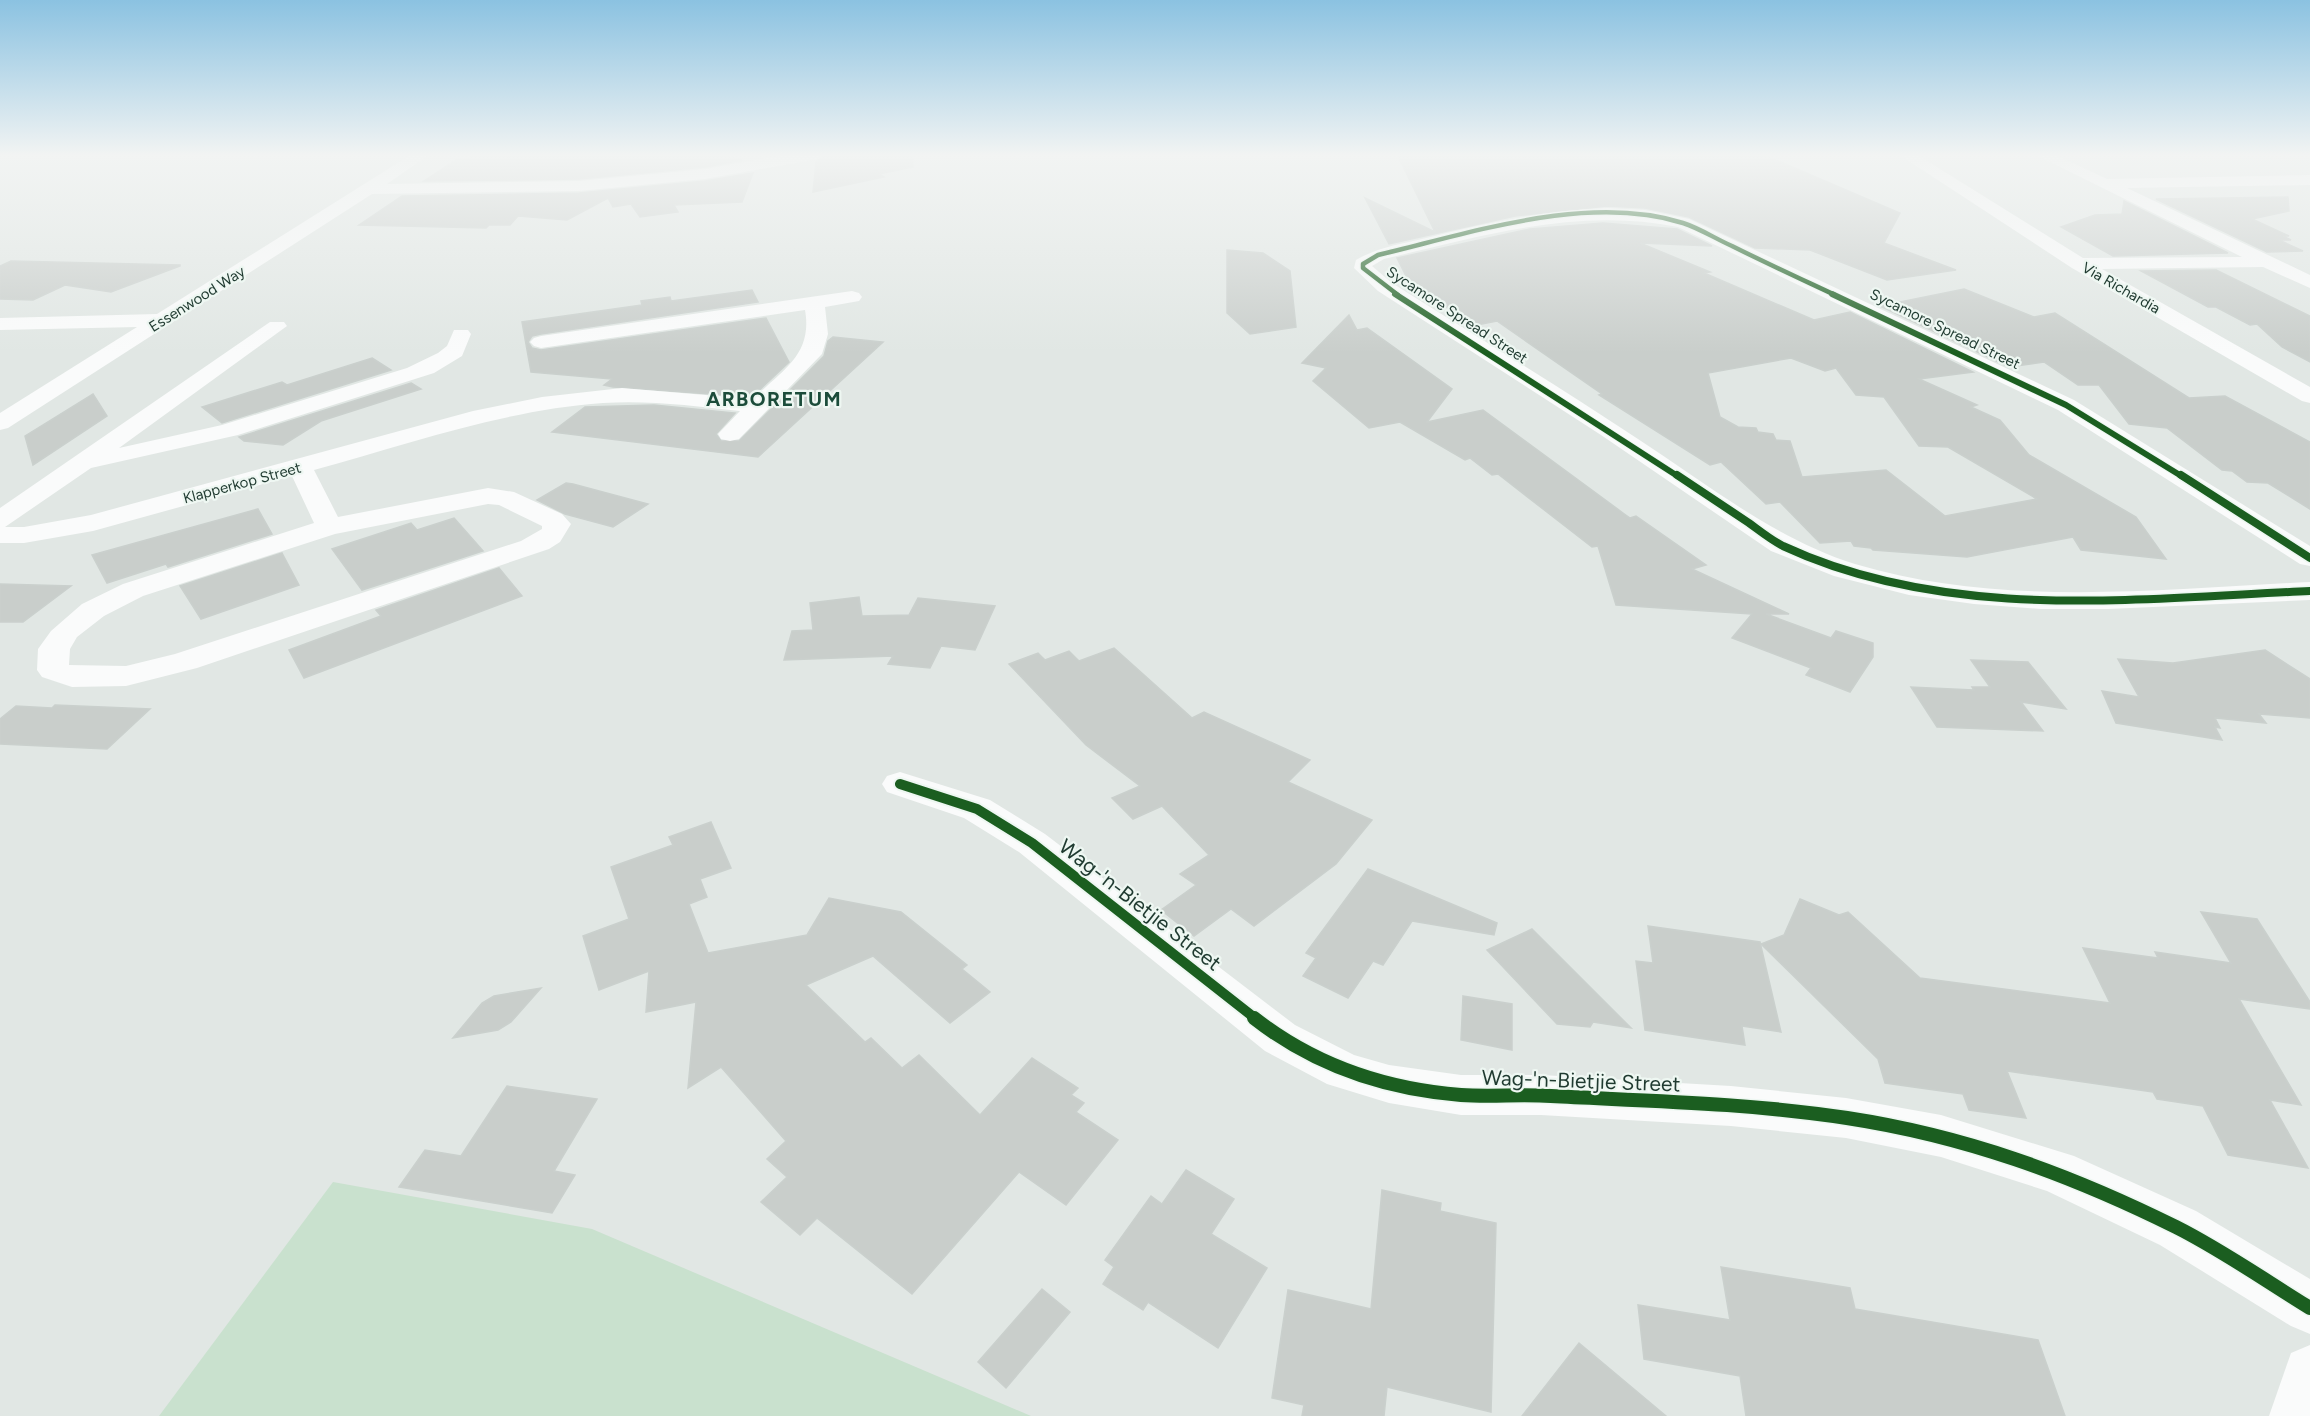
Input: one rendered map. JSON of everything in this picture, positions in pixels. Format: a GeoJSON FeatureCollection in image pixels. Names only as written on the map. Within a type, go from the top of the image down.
{"type":"FeatureCollection","features":[{"type":"Feature","properties":{"kind":"street","name":"Essenwood Way"},"geometry":{"type":"LineString","coordinates":[[0,423],[320,220]]}},
{"type":"Feature","properties":{"kind":"street","name":"Sycamore Spread Street"},"geometry":{"type":"LineString","coordinates":[[1540,220],[1378,255],[1363,264],[1363,268],[1368,275],[1385,287],[1609,430],[1781,545],[1811,559],[1852,573],[1924,590],[2016,600],[2058,602],[2310,591]]}},
{"type":"Feature","properties":{"kind":"street","name":"Sycamore Spread Street"},"geometry":{"type":"LineString","coordinates":[[1668,220],[1683,223],[2066,405],[2100,424],[2310,558]]}},
{"type":"Feature","properties":{"kind":"street","name":"Via Richardia"},"geometry":{"type":"LineString","coordinates":[[2010,220],[2079,264],[2310,396]]}},
{"type":"Feature","properties":{"kind":"street"},"geometry":{"type":"LineString","coordinates":[[2177,220],[2310,282]]}},
{"type":"Feature","properties":{"kind":"street"},"geometry":{"type":"LineString","coordinates":[[2079,264],[2310,261]]}},
{"type":"Feature","properties":{"kind":"street"},"geometry":{"type":"LineString","coordinates":[[541,342],[852,297]]}},
{"type":"Feature","properties":{"kind":"street"},"geometry":{"type":"LineString","coordinates":[[730,434],[801,365],[817,342],[819,330],[814,302]]}},
{"type":"Feature","properties":{"kind":"street"},"geometry":{"type":"LineString","coordinates":[[0,324],[164,320]]}},
{"type":"Feature","properties":{"kind":"street"},"geometry":{"type":"LineString","coordinates":[[0,519],[87,461],[277,326]]}},
{"type":"Feature","properties":{"kind":"street"},"geometry":{"type":"LineString","coordinates":[[87,461],[211,436],[392,379],[426,367],[453,352],[459,344],[460,334]]}},
{"type":"Feature","properties":{"kind":"street","name":"Klapperkop Street"},"geometry":{"type":"LineString","coordinates":[[0,535],[24,535],[93,523],[481,416],[537,405],[603,396],[758,406]]}},
{"type":"Feature","properties":{"kind":"street"},"geometry":{"type":"LineString","coordinates":[[300,467],[329,527]]}},
{"type":"Feature","properties":{"kind":"street"},"geometry":{"type":"LineString","coordinates":[[488,496],[505,498],[557,524],[552,536],[531,547],[186,661],[126,676],[72,677],[53,670],[54,649],[66,631],[93,610],[133,590],[329,527],[488,496]]}},
{"type":"Feature","properties":{"kind":"street","name":"Wag-'n-Bietjie Street"},"geometry":{"type":"LineString","coordinates":[[900,784],[977,809],[1032,843],[1280,1038],[1343,1071],[1389,1084],[1461,1095],[1552,1095],[1731,1106],[1845,1118],[1941,1136],[2057,1172],[2178,1228],[2310,1308]]}},
{"type":"Feature","properties":{"kind":"street"},"geometry":{"type":"LineString","coordinates":[[2297,1416],[2310,1372]]}},
{"type":"Feature","properties":{"kind":"green space"},"geometry":{"type":"Polygon","coordinates":[[[333,1182],[592,1229],[1031,1416],[159,1416],[333,1182]]]}},
{"type":"Feature","properties":{"kind":"building"},"geometry":{"type":"Polygon","coordinates":[[[366,220],[514,220],[510,225],[489,225],[486,228],[359,225],[366,220]]]}},
{"type":"Feature","properties":{"kind":"building"},"geometry":{"type":"Polygon","coordinates":[[[1377,220],[1410,220],[1435,232],[1429,220],[1497,220],[1389,244],[1377,220]]]}},
{"type":"Feature","properties":{"kind":"building"},"geometry":{"type":"Polygon","coordinates":[[[1696,220],[1896,220],[1884,243],[1956,270],[1887,280],[1810,250],[1755,248],[1696,220]]]}},
{"type":"Feature","properties":{"kind":"building"},"geometry":{"type":"Polygon","coordinates":[[[2081,220],[2162,220],[2228,253],[2113,256],[2061,227],[2081,220]]]}},
{"type":"Feature","properties":{"kind":"building"},"geometry":{"type":"Polygon","coordinates":[[[2200,220],[2254,220],[2289,236],[2283,236],[2291,240],[2279,240],[2303,251],[2267,252],[2200,220]]]}},
{"type":"Feature","properties":{"kind":"building"},"geometry":{"type":"Polygon","coordinates":[[[1603,223],[1677,229],[1712,246],[1640,243],[1710,272],[1704,273],[1814,320],[1850,312],[1973,372],[1919,379],[1977,405],[1971,407],[2000,420],[2029,455],[2136,517],[2166,559],[2081,550],[2073,537],[1967,557],[1873,550],[1854,546],[1851,541],[1820,543],[1780,502],[1766,504],[1721,462],[1710,465],[1599,395],[1602,394],[1497,321],[1477,325],[1411,286],[1397,258],[1530,229],[1603,223]],[[1791,358],[1708,373],[1720,417],[1738,427],[1756,428],[1758,432],[1773,434],[1776,440],[1790,441],[1802,477],[1886,470],[1945,516],[2037,499],[1948,447],[1919,446],[1884,397],[1856,395],[1836,368],[1825,371],[1791,358]]]}},
{"type":"Feature","properties":{"kind":"building"},"geometry":{"type":"Polygon","coordinates":[[[1227,250],[1263,253],[1290,271],[1296,327],[1250,334],[1227,313],[1227,250]]]}},
{"type":"Feature","properties":{"kind":"building"},"geometry":{"type":"Polygon","coordinates":[[[11,261],[180,266],[111,292],[65,285],[33,300],[0,299],[0,266],[11,261]]]}},
{"type":"Feature","properties":{"kind":"building"},"geometry":{"type":"Polygon","coordinates":[[[2216,270],[2310,316],[2310,362],[2282,347],[2257,324],[2250,325],[2216,307],[2208,307],[2141,271],[2216,270]]]}},
{"type":"Feature","properties":{"kind":"building"},"geometry":{"type":"Polygon","coordinates":[[[1964,289],[2034,317],[2055,313],[2189,398],[2225,396],[2310,442],[2310,509],[2268,483],[2247,482],[2232,471],[2222,470],[2167,428],[2129,424],[2099,385],[2078,385],[2044,362],[2009,367],[1880,306],[1964,289]]]}},
{"type":"Feature","properties":{"kind":"building"},"geometry":{"type":"Polygon","coordinates":[[[752,290],[758,302],[541,334],[532,336],[528,342],[532,348],[541,350],[766,318],[789,362],[752,397],[613,387],[604,385],[612,379],[531,372],[522,322],[642,305],[641,301],[670,297],[671,301],[752,290]]]}},
{"type":"Feature","properties":{"kind":"building"},"geometry":{"type":"Polygon","coordinates":[[[1349,315],[1357,330],[1367,328],[1452,389],[1427,422],[1483,410],[1630,518],[1636,516],[1706,565],[1692,569],[1789,614],[1766,614],[1831,638],[1836,631],[1873,643],[1873,657],[1850,692],[1806,675],[1811,668],[1732,638],[1752,614],[1616,605],[1598,546],[1592,547],[1498,474],[1492,475],[1470,458],[1465,460],[1400,422],[1369,428],[1313,381],[1326,368],[1302,363],[1349,315]]]}},
{"type":"Feature","properties":{"kind":"building"},"geometry":{"type":"Polygon","coordinates":[[[833,337],[883,342],[758,457],[552,432],[585,407],[654,405],[735,413],[716,434],[721,441],[739,441],[824,356],[828,341],[833,337]]]}},
{"type":"Feature","properties":{"kind":"building"},"geometry":{"type":"Polygon","coordinates":[[[372,358],[391,370],[222,423],[202,407],[282,382],[287,385],[372,358]]]}},
{"type":"Feature","properties":{"kind":"building"},"geometry":{"type":"Polygon","coordinates":[[[411,383],[421,389],[321,421],[283,445],[244,441],[239,437],[411,383]]]}},
{"type":"Feature","properties":{"kind":"building"},"geometry":{"type":"Polygon","coordinates":[[[93,394],[107,416],[33,465],[25,436],[93,394]]]}},
{"type":"Feature","properties":{"kind":"building"},"geometry":{"type":"Polygon","coordinates":[[[566,483],[648,504],[613,527],[565,514],[537,500],[566,483]]]}},
{"type":"Feature","properties":{"kind":"building"},"geometry":{"type":"Polygon","coordinates":[[[258,509],[272,534],[168,567],[166,564],[107,583],[92,555],[258,509]]]}},
{"type":"Feature","properties":{"kind":"building"},"geometry":{"type":"Polygon","coordinates":[[[454,518],[483,551],[362,590],[332,549],[411,523],[417,530],[454,518]]]}},
{"type":"Feature","properties":{"kind":"building"},"geometry":{"type":"Polygon","coordinates":[[[282,553],[299,585],[201,619],[180,586],[282,553]]]}},
{"type":"Feature","properties":{"kind":"building"},"geometry":{"type":"Polygon","coordinates":[[[499,568],[522,596],[304,678],[289,650],[381,616],[376,610],[499,568]]]}},
{"type":"Feature","properties":{"kind":"building"},"geometry":{"type":"Polygon","coordinates":[[[0,584],[71,586],[23,622],[0,622],[0,584]]]}},
{"type":"Feature","properties":{"kind":"building"},"geometry":{"type":"Polygon","coordinates":[[[859,597],[862,616],[909,615],[918,598],[995,606],[975,650],[941,646],[930,668],[888,664],[893,656],[784,660],[792,631],[813,630],[810,603],[859,597]]]}},
{"type":"Feature","properties":{"kind":"building"},"geometry":{"type":"Polygon","coordinates":[[[1114,648],[1192,718],[1204,712],[1310,760],[1288,782],[1372,820],[1336,864],[1254,926],[1231,909],[1194,936],[1161,910],[1196,885],[1180,874],[1209,855],[1162,806],[1133,819],[1112,798],[1140,786],[1086,745],[1009,664],[1038,653],[1045,660],[1069,651],[1079,661],[1114,648]]]}},
{"type":"Feature","properties":{"kind":"building"},"geometry":{"type":"Polygon","coordinates":[[[2265,650],[2310,679],[2310,718],[2259,714],[2266,723],[2215,718],[2220,728],[2215,727],[2222,740],[2116,723],[2102,691],[2139,697],[2118,659],[2173,663],[2265,650]]]}},
{"type":"Feature","properties":{"kind":"building"},"geometry":{"type":"Polygon","coordinates":[[[1971,660],[2028,662],[2066,709],[2021,702],[2043,731],[1937,727],[1911,687],[1974,690],[1972,687],[1990,687],[1971,660]]]}},
{"type":"Feature","properties":{"kind":"building"},"geometry":{"type":"Polygon","coordinates":[[[55,705],[150,709],[107,749],[0,744],[0,719],[16,706],[52,708],[55,705]]]}},
{"type":"Feature","properties":{"kind":"building"},"geometry":{"type":"Polygon","coordinates":[[[711,822],[731,868],[700,879],[707,897],[689,904],[708,953],[807,935],[829,898],[901,912],[967,965],[962,969],[990,992],[950,1023],[873,956],[806,985],[865,1042],[871,1038],[902,1068],[919,1055],[980,1115],[1032,1058],[1078,1088],[1071,1095],[1084,1103],[1076,1112],[1118,1140],[1066,1205],[1019,1172],[912,1294],[817,1218],[800,1235],[761,1202],[787,1177],[767,1159],[786,1141],[721,1067],[688,1088],[696,1002],[646,1012],[649,971],[599,990],[583,936],[629,919],[611,867],[673,845],[669,837],[711,822]]]}},
{"type":"Feature","properties":{"kind":"building"},"geometry":{"type":"Polygon","coordinates":[[[1368,869],[1497,923],[1494,935],[1412,921],[1383,965],[1373,961],[1348,998],[1303,976],[1316,958],[1306,953],[1368,869]]]}},
{"type":"Feature","properties":{"kind":"building"},"geometry":{"type":"Polygon","coordinates":[[[1800,899],[1839,915],[1848,912],[1920,978],[2110,1003],[2083,948],[2158,958],[2155,952],[2231,963],[2201,912],[2257,919],[2310,1002],[2310,1009],[2239,999],[2301,1105],[2270,1100],[2308,1168],[2228,1155],[2203,1106],[2157,1099],[2153,1092],[2007,1071],[2026,1118],[1969,1110],[1963,1094],[1885,1083],[1878,1059],[1761,944],[1784,935],[1800,899]]]}},
{"type":"Feature","properties":{"kind":"building"},"geometry":{"type":"Polygon","coordinates":[[[1648,926],[1760,942],[1781,1032],[1742,1026],[1745,1045],[1645,1030],[1636,961],[1653,963],[1648,926]]]}},
{"type":"Feature","properties":{"kind":"building"},"geometry":{"type":"Polygon","coordinates":[[[1532,929],[1631,1028],[1593,1022],[1590,1027],[1557,1024],[1487,950],[1532,929]]]}},
{"type":"Feature","properties":{"kind":"building"},"geometry":{"type":"Polygon","coordinates":[[[541,988],[511,1022],[498,1030],[453,1038],[482,1003],[494,996],[541,988]]]}},
{"type":"Feature","properties":{"kind":"building"},"geometry":{"type":"Polygon","coordinates":[[[1463,996],[1512,1004],[1512,1050],[1461,1040],[1463,996]]]}},
{"type":"Feature","properties":{"kind":"building"},"geometry":{"type":"Polygon","coordinates":[[[507,1086],[597,1099],[554,1171],[575,1175],[552,1213],[399,1187],[425,1150],[461,1156],[507,1086]]]}},
{"type":"Feature","properties":{"kind":"building"},"geometry":{"type":"Polygon","coordinates":[[[1186,1170],[1234,1199],[1211,1234],[1267,1268],[1218,1348],[1148,1302],[1143,1310],[1103,1284],[1114,1267],[1105,1260],[1151,1196],[1162,1204],[1186,1170]]]}},
{"type":"Feature","properties":{"kind":"building"},"geometry":{"type":"Polygon","coordinates":[[[1382,1190],[1441,1203],[1440,1211],[1496,1223],[1491,1412],[1387,1387],[1384,1416],[1302,1416],[1304,1405],[1272,1398],[1288,1290],[1371,1309],[1382,1190]]]}},
{"type":"Feature","properties":{"kind":"building"},"geometry":{"type":"Polygon","coordinates":[[[1721,1267],[1850,1288],[1855,1309],[2038,1340],[2065,1416],[1746,1416],[1740,1376],[1644,1359],[1638,1305],[1730,1320],[1721,1267]]]}},
{"type":"Feature","properties":{"kind":"building"},"geometry":{"type":"Polygon","coordinates":[[[1042,1289],[1070,1312],[1006,1388],[978,1362],[1042,1289]]]}},
{"type":"Feature","properties":{"kind":"building"},"geometry":{"type":"Polygon","coordinates":[[[1579,1343],[1666,1416],[1522,1416],[1579,1343]]]}},
{"type":"Feature","properties":{"kind":"cycle path"},"geometry":{"type":"LineString","coordinates":[[1530,220],[1378,255],[1363,264],[1363,268],[1385,287],[1609,430],[1781,545],[1844,570],[1909,586],[1974,596],[2041,600],[2108,600],[2310,591]]}},
{"type":"Feature","properties":{"kind":"cycle path"},"geometry":{"type":"LineString","coordinates":[[1669,220],[1683,223],[2066,405],[2100,424],[2310,558]]}},
{"type":"Feature","properties":{"kind":"cycle path"},"geometry":{"type":"LineString","coordinates":[[900,784],[977,809],[1032,843],[1280,1038],[1343,1071],[1389,1084],[1461,1095],[1541,1095],[1731,1106],[1846,1118],[1941,1136],[2057,1172],[2178,1228],[2310,1308]]}},
{"type":"Feature","properties":{"kind":"district","name":"ARBORETUM"},"geometry":{"type":"Point","coordinates":[774,399]}}]}
